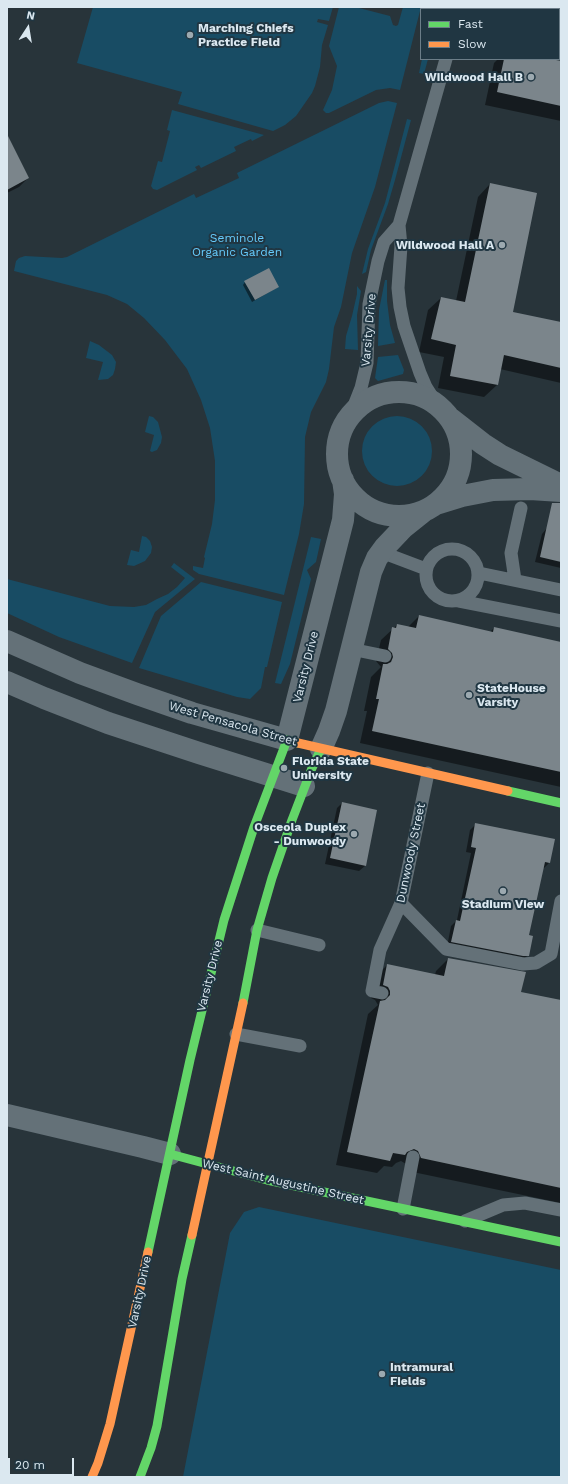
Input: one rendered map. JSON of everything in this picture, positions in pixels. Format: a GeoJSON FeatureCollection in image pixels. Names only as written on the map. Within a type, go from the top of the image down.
{"type":"FeatureCollection","features":[{"type":"Feature","properties":{"kind":"main road","name":"West Pensacola Street"},"geometry":{"type":"LineString","coordinates":[[287,740],[561,803]]}},
{"type":"Feature","properties":{"kind":"main road","name":"Varsity Drive"},"geometry":{"type":"LineString","coordinates":[[92,1477],[110,1424],[202,1007],[224,920],[254,827],[272,776],[287,740]]}},
{"type":"Feature","properties":{"kind":"main road"},"geometry":{"type":"LineString","coordinates":[[140,1477],[151,1448],[157,1426],[182,1279],[236,1034],[257,930],[275,870],[304,786],[321,749]]}},
{"type":"Feature","properties":{"kind":"main road","name":"West Saint Augustine Street"},"geometry":{"type":"LineString","coordinates":[[170,1154],[267,1180],[561,1242]]}},
{"type":"Feature","properties":{"kind":"street"},"geometry":{"type":"LineString","coordinates":[[561,485],[500,455],[481,442],[442,410],[418,395],[394,393],[373,398],[350,416],[344,424],[338,443],[338,462],[343,480],[351,493],[363,504],[384,514],[404,516],[414,514],[462,496],[494,490],[530,489],[561,491]]}},
{"type":"Feature","properties":{"kind":"street"},"geometry":{"type":"LineString","coordinates":[[321,749],[333,721],[371,572],[377,558],[403,528],[444,496],[451,488],[458,472],[461,458],[458,436],[453,424],[442,410]]}},
{"type":"Feature","properties":{"kind":"street","name":"Varsity Drive"},"geometry":{"type":"LineString","coordinates":[[287,740],[343,520],[345,494],[343,480]]}},
{"type":"Feature","properties":{"kind":"street","name":"West Pensacola Street"},"geometry":{"type":"LineString","coordinates":[[7,641],[80,673],[157,701],[256,732],[287,740]]}},
{"type":"Feature","properties":{"kind":"street"},"geometry":{"type":"LineString","coordinates":[[7,682],[108,723],[304,786]]}},
{"type":"Feature","properties":{"kind":"street","name":"West Saint Augustine Street"},"geometry":{"type":"LineString","coordinates":[[7,1115],[170,1154]]}},
{"type":"Feature","properties":{"kind":"lane","name":"Varsity Drive"},"geometry":{"type":"LineString","coordinates":[[442,410],[426,387],[420,373],[404,326],[398,288],[401,246],[399,225],[446,60]]}},
{"type":"Feature","properties":{"kind":"lane","name":"Varsity Drive"},"geometry":{"type":"LineString","coordinates":[[350,416],[361,388],[367,363],[369,304],[378,261],[384,242],[399,225]]}},
{"type":"Feature","properties":{"kind":"lane"},"geometry":{"type":"LineString","coordinates":[[515,580],[511,553],[521,508]]}},
{"type":"Feature","properties":{"kind":"lane"},"geometry":{"type":"LineString","coordinates":[[459,601],[471,594],[476,588],[479,580],[479,573],[476,562],[470,555],[462,550],[453,548],[436,554],[426,569],[427,582],[432,593],[439,598],[447,601],[459,601],[561,622]]}},
{"type":"Feature","properties":{"kind":"lane"},"geometry":{"type":"LineString","coordinates":[[381,552],[426,569]]}},
{"type":"Feature","properties":{"kind":"lane"},"geometry":{"type":"LineString","coordinates":[[479,573],[561,590]]}},
{"type":"Feature","properties":{"kind":"lane"},"geometry":{"type":"LineString","coordinates":[[351,648],[385,656]]}},
{"type":"Feature","properties":{"kind":"lane","name":"Dunwoody Street"},"geometry":{"type":"LineString","coordinates":[[382,993],[372,991],[380,950],[401,904],[428,773]]}},
{"type":"Feature","properties":{"kind":"lane"},"geometry":{"type":"LineString","coordinates":[[401,904],[446,949],[523,964],[536,963],[551,954],[561,901]]}},
{"type":"Feature","properties":{"kind":"lane"},"geometry":{"type":"LineString","coordinates":[[257,930],[319,945]]}},
{"type":"Feature","properties":{"kind":"lane"},"geometry":{"type":"LineString","coordinates":[[236,1034],[300,1046]]}},
{"type":"Feature","properties":{"kind":"lane"},"geometry":{"type":"LineString","coordinates":[[403,1209],[413,1157]]}},
{"type":"Feature","properties":{"kind":"lane"},"geometry":{"type":"LineString","coordinates":[[463,1222],[503,1205],[526,1203],[561,1210]]}},
{"type":"Feature","properties":{"kind":"green space","name":"Marching Chiefs Practice Field"},"geometry":{"type":"Polygon","coordinates":[[[93,7],[333,7],[329,21],[318,19],[317,22],[328,25],[322,45],[320,67],[312,93],[296,116],[285,125],[273,131],[178,104],[182,92],[77,63],[93,7]]]}},
{"type":"Feature","properties":{"kind":"green space"},"geometry":{"type":"Polygon","coordinates":[[[339,7],[359,7],[390,16],[393,25],[396,26],[398,25],[403,7],[421,7],[400,90],[390,88],[376,90],[329,113],[326,113],[323,110],[332,90],[337,66],[329,46],[339,7]]]}},
{"type":"Feature","properties":{"kind":"green space"},"geometry":{"type":"Polygon","coordinates":[[[422,60],[428,60],[424,74],[419,73],[422,60]]]}},
{"type":"Feature","properties":{"kind":"green space","name":"Seminole Organic Garden"},"geometry":{"type":"Polygon","coordinates":[[[388,101],[397,103],[375,187],[352,253],[341,307],[334,327],[326,382],[311,412],[305,437],[304,504],[299,534],[284,595],[199,574],[193,570],[193,566],[203,568],[204,557],[212,524],[215,500],[215,461],[210,428],[201,400],[187,369],[165,340],[144,318],[127,304],[107,295],[14,271],[16,261],[25,256],[67,257],[194,194],[196,198],[239,178],[237,173],[379,103],[388,101]]]}},
{"type":"Feature","properties":{"kind":"green space"},"geometry":{"type":"Polygon","coordinates":[[[172,110],[264,135],[234,147],[236,151],[201,168],[199,165],[195,167],[197,170],[157,190],[153,189],[151,186],[158,161],[162,162],[170,131],[167,130],[172,110]]]}},
{"type":"Feature","properties":{"kind":"green space"},"geometry":{"type":"Polygon","coordinates":[[[407,119],[411,120],[395,180],[371,250],[366,272],[362,274],[368,249],[385,203],[407,119]]]}},
{"type":"Feature","properties":{"kind":"green space"},"geometry":{"type":"Polygon","coordinates":[[[385,280],[387,280],[387,301],[390,325],[395,343],[378,346],[379,310],[385,280]]]}},
{"type":"Feature","properties":{"kind":"green space"},"geometry":{"type":"Polygon","coordinates":[[[357,286],[361,291],[357,315],[358,350],[345,349],[346,336],[357,294],[357,286]]]}},
{"type":"Feature","properties":{"kind":"green space"},"geometry":{"type":"Polygon","coordinates":[[[90,341],[99,345],[112,355],[116,362],[113,375],[108,379],[98,380],[103,362],[86,358],[90,341]]]}},
{"type":"Feature","properties":{"kind":"green space"},"geometry":{"type":"Polygon","coordinates":[[[398,355],[404,370],[403,374],[378,381],[375,378],[378,357],[398,355]]]}},
{"type":"Feature","properties":{"kind":"green space"},"geometry":{"type":"Polygon","coordinates":[[[149,416],[153,417],[158,422],[162,437],[161,443],[157,450],[152,452],[150,451],[154,435],[145,432],[149,416]]]}},
{"type":"Feature","properties":{"kind":"green space"},"geometry":{"type":"Polygon","coordinates":[[[390,416],[404,416],[417,422],[426,431],[432,444],[430,464],[422,476],[404,486],[390,486],[377,480],[368,471],[362,458],[362,444],[368,431],[377,422],[390,416]]]}},
{"type":"Feature","properties":{"kind":"green space"},"geometry":{"type":"Polygon","coordinates":[[[142,536],[146,537],[150,541],[152,547],[151,553],[145,561],[134,566],[127,565],[131,550],[139,552],[142,536]]]}},
{"type":"Feature","properties":{"kind":"green space"},"geometry":{"type":"Polygon","coordinates":[[[311,537],[321,539],[316,562],[307,570],[311,579],[290,664],[281,684],[275,683],[311,537]]]}},
{"type":"Feature","properties":{"kind":"green space"},"geometry":{"type":"Polygon","coordinates":[[[174,563],[195,579],[155,612],[132,663],[59,637],[7,613],[7,579],[110,606],[134,607],[146,605],[168,594],[177,587],[185,578],[171,567],[174,563]]]}},
{"type":"Feature","properties":{"kind":"green space"},"geometry":{"type":"Polygon","coordinates":[[[201,582],[282,602],[261,688],[250,699],[237,697],[139,668],[161,616],[201,582]]]}},
{"type":"Feature","properties":{"kind":"green space","name":"Intramural Fields"},"geometry":{"type":"Polygon","coordinates":[[[259,1207],[561,1270],[561,1477],[183,1477],[230,1233],[244,1212],[259,1207]]]}},
{"type":"Feature","properties":{"kind":"building","name":"Wildwood Hall B"},"geometry":{"type":"Polygon","coordinates":[[[504,60],[561,61],[561,106],[497,92],[504,60]]]}},
{"type":"Feature","properties":{"kind":"building"},"geometry":{"type":"Polygon","coordinates":[[[7,134],[29,178],[7,190],[7,134]]]}},
{"type":"Feature","properties":{"kind":"building","name":"Wildwood Hall A"},"geometry":{"type":"Polygon","coordinates":[[[490,183],[537,193],[513,312],[561,322],[561,368],[504,355],[498,385],[450,376],[456,345],[431,339],[441,297],[465,302],[490,183]]]}},
{"type":"Feature","properties":{"kind":"building"},"geometry":{"type":"Polygon","coordinates":[[[269,268],[279,287],[255,300],[244,281],[269,268]]]}},
{"type":"Feature","properties":{"kind":"building"},"geometry":{"type":"Polygon","coordinates":[[[552,503],[561,503],[561,562],[540,557],[552,503]]]}},
{"type":"Feature","properties":{"kind":"building","name":"StateHouse Varsity"},"geometry":{"type":"Polygon","coordinates":[[[419,615],[493,632],[494,627],[561,642],[561,772],[372,731],[379,699],[376,699],[383,664],[391,662],[393,657],[392,653],[388,649],[392,627],[396,628],[397,624],[416,628],[419,615]]]}},
{"type":"Feature","properties":{"kind":"building","name":"Osceola Duplex - Dunwoody"},"geometry":{"type":"Polygon","coordinates":[[[342,802],[377,810],[366,866],[330,858],[342,802]]]}},
{"type":"Feature","properties":{"kind":"building","name":"Stadium View"},"geometry":{"type":"Polygon","coordinates":[[[475,823],[555,839],[550,863],[545,862],[529,935],[533,936],[529,956],[451,942],[456,920],[460,921],[476,848],[471,847],[475,823]]]}},
{"type":"Feature","properties":{"kind":"building"},"geometry":{"type":"Polygon","coordinates":[[[448,958],[526,972],[521,992],[561,1000],[561,1188],[421,1158],[418,1151],[414,1149],[407,1152],[405,1155],[393,1153],[390,1161],[347,1152],[380,1001],[385,1000],[390,995],[388,987],[383,985],[387,964],[444,976],[448,958]]]}},
{"type":"Feature","properties":{"kind":"traffic: fast"},"geometry":{"type":"LineString","coordinates":[[148,1252],[190,1060],[224,920],[254,827],[287,740],[298,743]]}},
{"type":"Feature","properties":{"kind":"traffic: fast"},"geometry":{"type":"LineString","coordinates":[[243,1003],[257,930],[272,878],[292,820],[321,749]]}},
{"type":"Feature","properties":{"kind":"traffic: fast"},"geometry":{"type":"LineString","coordinates":[[508,791],[561,803]]}},
{"type":"Feature","properties":{"kind":"traffic: fast"},"geometry":{"type":"LineString","coordinates":[[170,1154],[267,1180],[561,1242]]}},
{"type":"Feature","properties":{"kind":"traffic: fast"},"geometry":{"type":"LineString","coordinates":[[140,1477],[151,1448],[157,1426],[182,1279],[192,1235]]}},
{"type":"Feature","properties":{"kind":"traffic: slow"},"geometry":{"type":"LineString","coordinates":[[298,743],[508,791]]}},
{"type":"Feature","properties":{"kind":"traffic: slow"},"geometry":{"type":"LineString","coordinates":[[192,1235],[243,1003]]}},
{"type":"Feature","properties":{"kind":"traffic: slow"},"geometry":{"type":"LineString","coordinates":[[92,1477],[110,1424],[148,1252]]}},
{"type":"Feature","properties":{"kind":"place","name":"Marching Chiefs Practice Field"},"geometry":{"type":"Point","coordinates":[190,35]}},
{"type":"Feature","properties":{"kind":"place","name":"Wildwood Hall B"},"geometry":{"type":"Point","coordinates":[531,77]}},
{"type":"Feature","properties":{"kind":"place","name":"Wildwood Hall A"},"geometry":{"type":"Point","coordinates":[502,245]}},
{"type":"Feature","properties":{"kind":"place","name":"StateHouse Varsity"},"geometry":{"type":"Point","coordinates":[469,695]}},
{"type":"Feature","properties":{"kind":"place","name":"Florida State University"},"geometry":{"type":"Point","coordinates":[284,768]}},
{"type":"Feature","properties":{"kind":"place","name":"Osceola Duplex - Dunwoody"},"geometry":{"type":"Point","coordinates":[354,834]}},
{"type":"Feature","properties":{"kind":"place","name":"Stadium View"},"geometry":{"type":"Point","coordinates":[503,891]}},
{"type":"Feature","properties":{"kind":"place","name":"Intramural Fields"},"geometry":{"type":"Point","coordinates":[382,1374]}}]}
